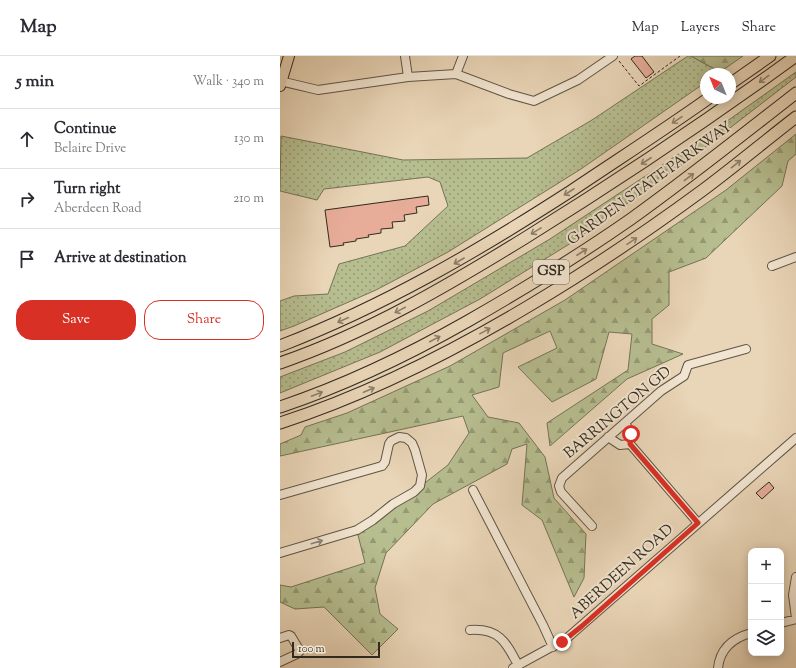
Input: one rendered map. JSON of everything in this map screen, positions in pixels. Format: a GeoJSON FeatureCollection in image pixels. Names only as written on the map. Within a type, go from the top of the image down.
{"type":"FeatureCollection","features":[{"type":"Feature","properties":{"kind":"highway"},"geometry":{"type":"LineString","coordinates":[[736,80],[770,56]]}},
{"type":"Feature","properties":{"kind":"highway","name":"GARDEN STATE PARKWAY"},"geometry":{"type":"LineString","coordinates":[[280,363],[326,345],[387,317],[483,263],[625,174],[796,56]]}},
{"type":"Feature","properties":{"kind":"highway","name":"GARDEN STATE PARKWAY"},"geometry":{"type":"LineString","coordinates":[[280,407],[333,388],[391,362],[449,332],[523,289],[589,247],[648,206],[796,94]]}},
{"type":"Feature","properties":{"kind":"highway"},"geometry":{"type":"LineString","coordinates":[[280,346],[372,306],[448,267],[558,199],[701,104]]}},
{"type":"Feature","properties":{"kind":"highway","name":"GSP"},"geometry":{"type":"LineString","coordinates":[[280,423],[352,397],[411,370],[475,337],[544,297],[598,264],[652,228],[721,177],[796,116]]}},
{"type":"Feature","properties":{"kind":"main road"},"geometry":{"type":"LineString","coordinates":[[280,83],[289,56]]}},
{"type":"Feature","properties":{"kind":"street"},"geometry":{"type":"LineString","coordinates":[[405,56],[408,77]]}},
{"type":"Feature","properties":{"kind":"street"},"geometry":{"type":"LineString","coordinates":[[456,74],[463,56]]}},
{"type":"Feature","properties":{"kind":"street"},"geometry":{"type":"LineString","coordinates":[[280,83],[318,90],[408,77],[456,74],[509,94],[534,101],[578,80],[612,58]]}},
{"type":"Feature","properties":{"kind":"street"},"geometry":{"type":"LineString","coordinates":[[772,266],[796,257]]}},
{"type":"Feature","properties":{"kind":"street","name":"BARRINGTON GD"},"geometry":{"type":"LineString","coordinates":[[592,526],[561,492],[559,486],[562,478],[661,391],[684,376],[688,365],[746,349]]}},
{"type":"Feature","properties":{"kind":"street"},"geometry":{"type":"LineString","coordinates":[[625,423],[631,434],[630,444],[698,523]]}},
{"type":"Feature","properties":{"kind":"street"},"geometry":{"type":"LineString","coordinates":[[280,495],[382,466],[385,462],[389,444],[394,438],[399,437],[406,438],[412,443],[422,475],[422,482],[417,490],[393,504],[362,528],[280,553]]}},
{"type":"Feature","properties":{"kind":"street"},"geometry":{"type":"LineString","coordinates":[[608,437],[620,445],[630,444]]}},
{"type":"Feature","properties":{"kind":"street","name":"ABERDEEN ROAD"},"geometry":{"type":"LineString","coordinates":[[515,667],[553,647],[582,626],[796,438]]}},
{"type":"Feature","properties":{"kind":"street"},"geometry":{"type":"LineString","coordinates":[[473,490],[553,647]]}},
{"type":"Feature","properties":{"kind":"street"},"geometry":{"type":"LineString","coordinates":[[784,622],[796,618],[793,595],[796,576]]}},
{"type":"Feature","properties":{"kind":"street"},"geometry":{"type":"LineString","coordinates":[[470,630],[487,630],[499,636],[508,647],[515,667]]}},
{"type":"Feature","properties":{"kind":"street"},"geometry":{"type":"LineString","coordinates":[[718,668],[720,658],[728,646],[737,638],[748,633]]}},
{"type":"Feature","properties":{"kind":"street"},"geometry":{"type":"LineString","coordinates":[[280,638],[289,634],[300,651],[280,662]]}},
{"type":"Feature","properties":{"kind":"path"},"geometry":{"type":"LineString","coordinates":[[612,58],[639,86],[680,56]]}},
{"type":"Feature","properties":{"kind":"green space"},"geometry":{"type":"Polygon","coordinates":[[[688,56],[691,56],[713,68],[700,68],[700,86],[581,169],[448,252],[376,290],[280,331],[280,301],[294,296],[328,294],[339,264],[405,246],[448,206],[440,182],[428,177],[324,189],[317,200],[280,191],[281,136],[403,160],[527,158],[592,120],[688,56]]]}},
{"type":"Feature","properties":{"kind":"green space"},"geometry":{"type":"Polygon","coordinates":[[[691,56],[743,56],[726,68],[713,68],[691,56]]]}},
{"type":"Feature","properties":{"kind":"green space"},"geometry":{"type":"Polygon","coordinates":[[[796,72],[796,77],[682,165],[571,243],[480,299],[380,352],[280,393],[280,377],[345,352],[428,311],[550,239],[709,134],[796,72]]]}},
{"type":"Feature","properties":{"kind":"green space"},"geometry":{"type":"Polygon","coordinates":[[[796,134],[796,154],[788,161],[782,186],[706,258],[669,272],[669,305],[652,319],[652,344],[683,354],[627,379],[550,446],[547,423],[628,370],[632,334],[609,332],[596,379],[552,402],[518,367],[557,348],[550,331],[503,353],[499,387],[472,395],[488,417],[519,423],[545,457],[554,498],[586,534],[584,578],[574,597],[542,520],[522,505],[527,444],[512,449],[507,464],[433,504],[386,553],[375,588],[380,614],[398,629],[372,655],[324,607],[295,609],[280,602],[280,585],[291,587],[365,563],[358,535],[448,465],[469,433],[463,416],[280,456],[280,444],[301,435],[305,427],[347,413],[450,366],[565,300],[726,190],[796,134]]]}},
{"type":"Feature","properties":{"kind":"building"},"geometry":{"type":"Polygon","coordinates":[[[635,56],[642,56],[654,72],[646,78],[631,59],[635,56]]]}},
{"type":"Feature","properties":{"kind":"building"},"geometry":{"type":"Polygon","coordinates":[[[428,196],[429,205],[416,207],[417,213],[404,215],[405,221],[392,222],[393,228],[381,229],[381,233],[368,235],[369,237],[356,239],[356,241],[343,243],[344,245],[330,247],[325,210],[428,196]]]}},
{"type":"Feature","properties":{"kind":"building"},"geometry":{"type":"Polygon","coordinates":[[[769,482],[774,488],[762,499],[756,493],[769,482]]]}},
{"type":"Feature","properties":{"kind":"route"},"geometry":{"type":"LineString","coordinates":[[562,642],[698,523],[630,444],[631,434]]}}]}
